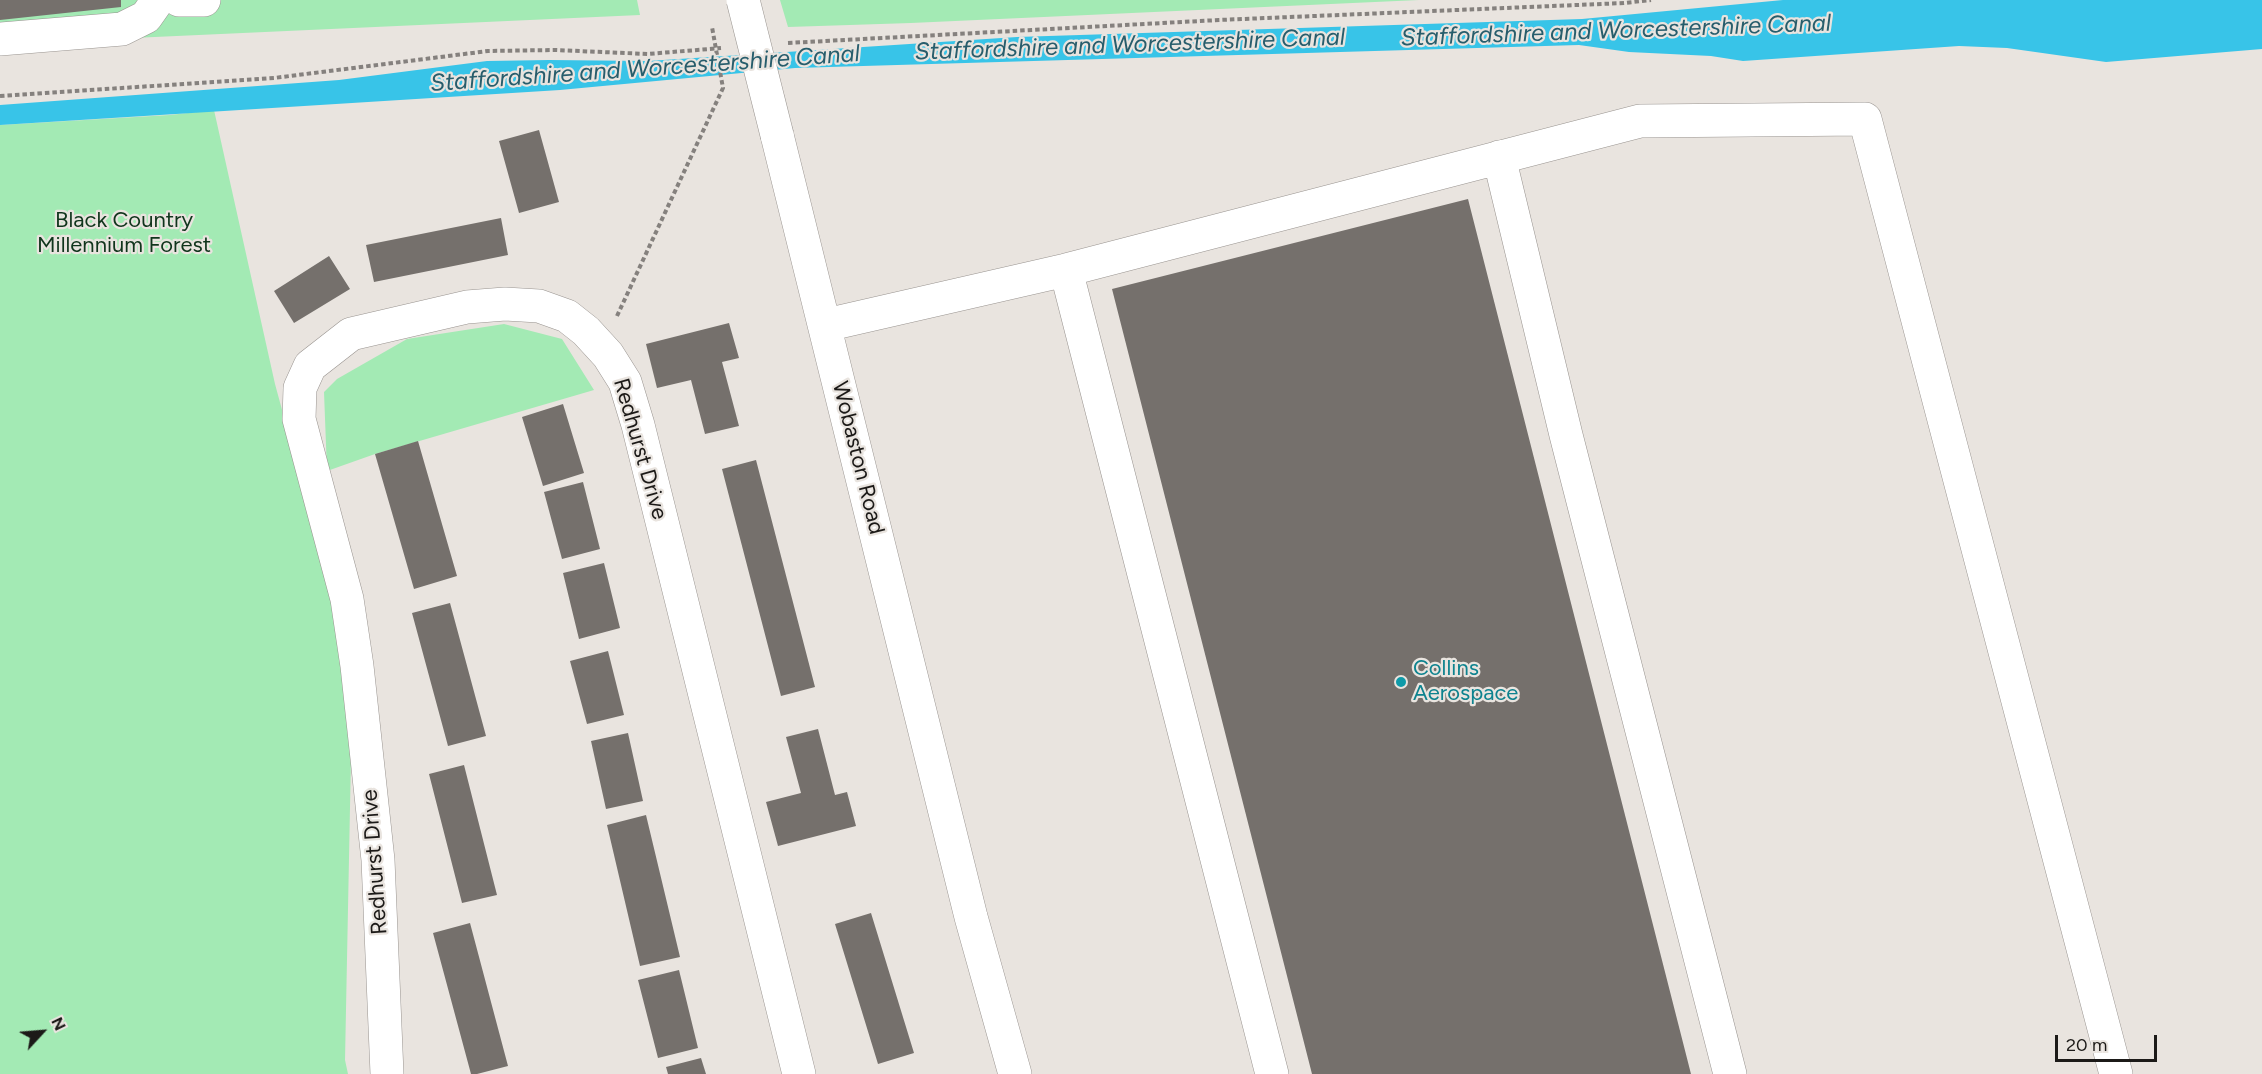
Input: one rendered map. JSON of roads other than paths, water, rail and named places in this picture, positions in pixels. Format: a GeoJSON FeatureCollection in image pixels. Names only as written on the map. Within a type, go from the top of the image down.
{"type":"FeatureCollection","features":[{"type":"Feature","properties":{"kind":"street"},"geometry":{"type":"LineString","coordinates":[[0,39],[122,29],[146,17],[158,0]]}},
{"type":"Feature","properties":{"kind":"street"},"geometry":{"type":"LineString","coordinates":[[179,0],[204,0]]}},
{"type":"Feature","properties":{"kind":"street","name":"Wobaston Road"},"geometry":{"type":"LineString","coordinates":[[743,0],[826,325],[971,917],[1015,1074]]}},
{"type":"Feature","properties":{"kind":"street"},"geometry":{"type":"LineString","coordinates":[[826,325],[1066,270],[1640,121],[1865,119],[2116,1074]]}},
{"type":"Feature","properties":{"kind":"street"},"geometry":{"type":"LineString","coordinates":[[1499,157],[1566,435],[1730,1074]]}},
{"type":"Feature","properties":{"kind":"street"},"geometry":{"type":"LineString","coordinates":[[1066,270],[1272,1074]]}},
{"type":"Feature","properties":{"kind":"street","name":"Redhurst Drive"},"geometry":{"type":"LineString","coordinates":[[387,1074],[378,860],[357,666],[347,599],[299,419],[300,388],[310,366],[351,334],[467,307],[505,304],[539,306],[567,316],[586,331],[608,355],[625,382],[638,426],[799,1074]]}},
{"type":"Feature","properties":{"kind":"street","name":"Wobaston Road"},"geometry":{"type":"LineString","coordinates":[[971,917],[976,992],[992,1074]]}},
{"type":"Feature","properties":{"kind":"water","name":"Staffordshire and Worcestershire Canal"},"geometry":{"type":"Polygon","coordinates":[[[1783,0],[2262,0],[2262,49],[2106,62],[2007,48],[1959,46],[1743,61],[1711,56],[1629,52],[1579,45],[795,68],[560,90],[0,125],[0,105],[339,80],[487,61],[648,61],[1017,37],[1582,19],[1783,0]]]}},
{"type":"Feature","properties":{"kind":"place","name":"Collins Aerospace"},"geometry":{"type":"Point","coordinates":[1401,682]}},
{"type":"Feature","properties":{"kind":"park label","name":"Black Country Millennium Forest"},"geometry":{"type":"Point","coordinates":[124,234]}}]}
